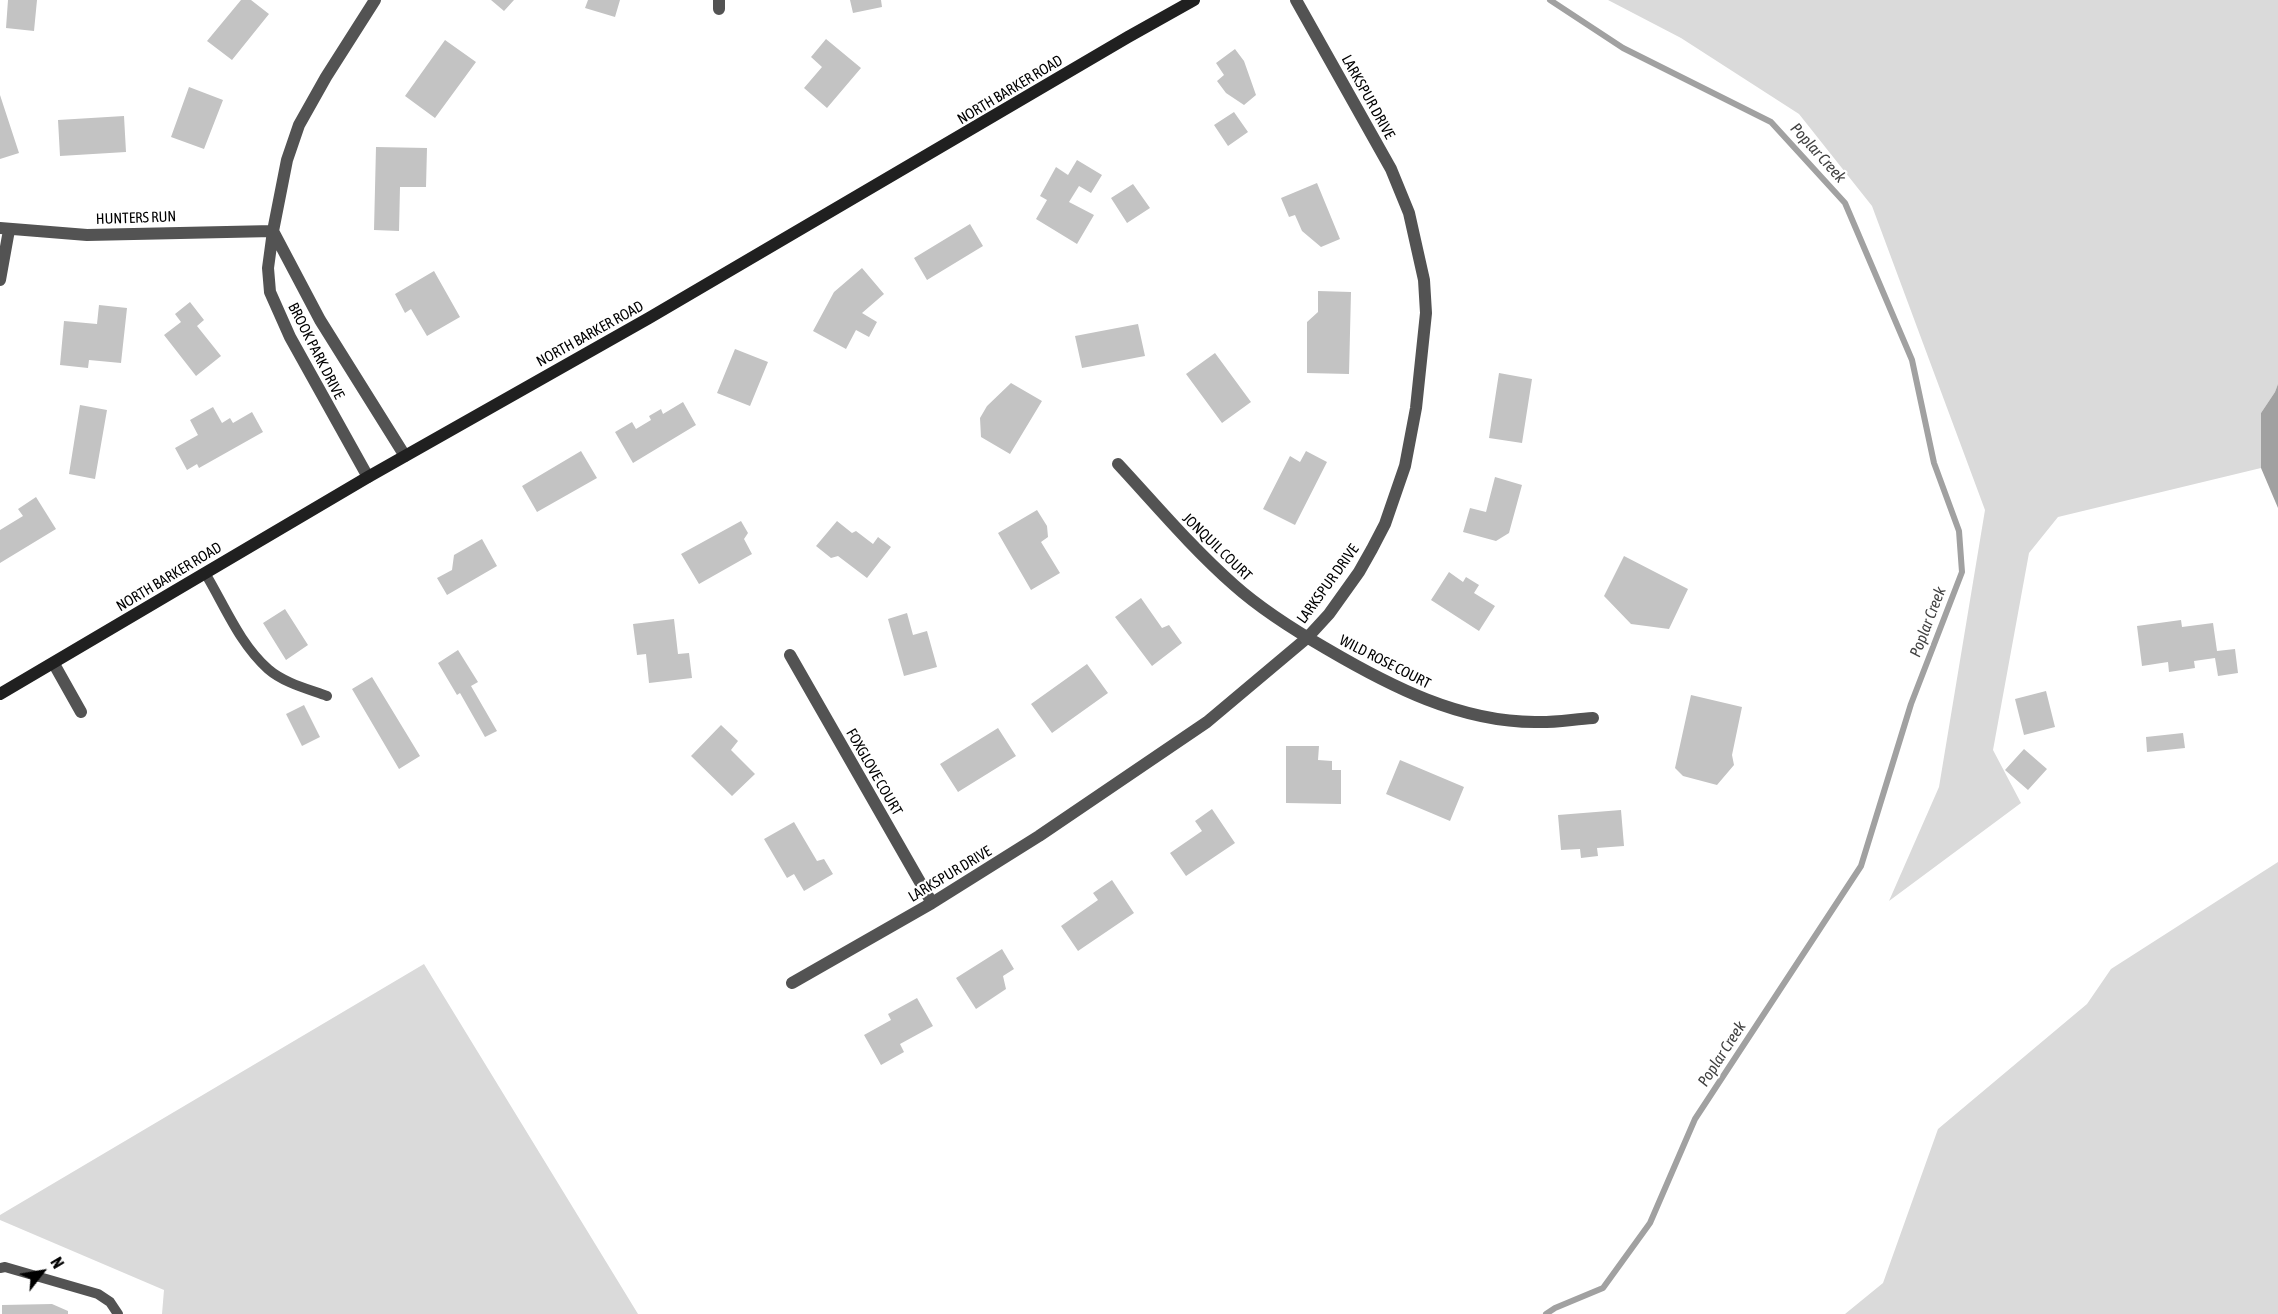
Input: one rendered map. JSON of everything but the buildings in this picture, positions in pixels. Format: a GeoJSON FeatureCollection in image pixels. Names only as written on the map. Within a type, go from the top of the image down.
{"type":"FeatureCollection","features":[{"type":"Feature","properties":{"kind":"main road","name":"NORTH BARKER ROAD"},"geometry":{"type":"LineString","coordinates":[[0,694],[368,477],[649,318],[1194,0]]}},
{"type":"Feature","properties":{"kind":"street","name":"BROOK PARK DRIVE"},"geometry":{"type":"LineString","coordinates":[[368,477],[305,366],[270,292],[268,268],[287,160],[299,125],[326,77],[375,0]]}},
{"type":"Feature","properties":{"kind":"street","name":"LARKSPUR DRIVE"},"geometry":{"type":"LineString","coordinates":[[792,983],[932,903],[1040,836],[1207,722],[1307,638],[1329,614],[1359,572],[1385,524],[1405,466],[1416,408],[1426,313],[1420,253],[1409,213],[1395,177],[1296,0]]}},
{"type":"Feature","properties":{"kind":"street","name":"HUNTERS RUN"},"geometry":{"type":"LineString","coordinates":[[4,229],[87,235],[273,231]]}},
{"type":"Feature","properties":{"kind":"street"},"geometry":{"type":"LineString","coordinates":[[0,280],[4,229]]}},
{"type":"Feature","properties":{"kind":"street","name":"BROOK PARK DRIVE"},"geometry":{"type":"LineString","coordinates":[[273,231],[320,320],[405,456]]}},
{"type":"Feature","properties":{"kind":"street","name":"JONQUIL COURT"},"geometry":{"type":"LineString","coordinates":[[1118,464],[1163,515],[1234,585],[1270,614],[1307,638]]}},
{"type":"Feature","properties":{"kind":"street","name":"WILD ROSE COURT"},"geometry":{"type":"LineString","coordinates":[[1307,638],[1367,672],[1427,701],[1487,717],[1534,723],[1593,718]]}},
{"type":"Feature","properties":{"kind":"street","name":"FOXGLOVE COURT"},"geometry":{"type":"LineString","coordinates":[[790,655],[932,903]]}},
{"type":"Feature","properties":{"kind":"street"},"geometry":{"type":"LineString","coordinates":[[54,664],[81,712]]}},
{"type":"Feature","properties":{"kind":"lane"},"geometry":{"type":"LineString","coordinates":[[205,573],[240,636],[269,670],[296,685],[327,696]]}},
{"type":"Feature","properties":{"kind":"lane"},"geometry":{"type":"LineString","coordinates":[[0,1268],[5,1267],[98,1294],[111,1302],[118,1314]]}},
{"type":"Feature","properties":{"kind":"shaded area"},"geometry":{"type":"Polygon","coordinates":[[[1608,0],[2278,0],[2278,384],[2261,413],[2261,468],[2058,517],[2029,553],[1993,750],[2021,803],[1889,901],[1939,787],[1985,510],[1872,206],[1799,114],[1681,38],[1608,0]]]}},
{"type":"Feature","properties":{"kind":"shaded area"},"geometry":{"type":"Polygon","coordinates":[[[2278,384],[2278,508],[2261,468],[2261,413],[2278,384]]]}},
{"type":"Feature","properties":{"kind":"shaded area"},"geometry":{"type":"Polygon","coordinates":[[[2278,862],[2278,1314],[1845,1314],[1883,1283],[1938,1129],[2087,1004],[2111,969],[2278,862]]]}},
{"type":"Feature","properties":{"kind":"shaded area"},"geometry":{"type":"Polygon","coordinates":[[[424,964],[638,1314],[162,1314],[164,1290],[0,1220],[0,1215],[424,964]]]}},
{"type":"Feature","properties":{"kind":"waterway","name":"Poplar Creek"},"geometry":{"type":"LineString","coordinates":[[1546,1314],[1603,1288],[1650,1223],[1695,1119],[1861,866],[1911,704],[1962,572],[1959,531],[1934,463],[1912,360],[1845,203],[1771,122],[1623,48],[1550,0]]}}]}
